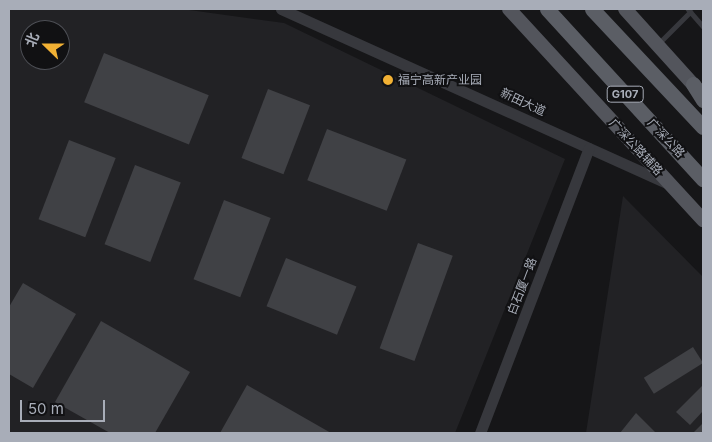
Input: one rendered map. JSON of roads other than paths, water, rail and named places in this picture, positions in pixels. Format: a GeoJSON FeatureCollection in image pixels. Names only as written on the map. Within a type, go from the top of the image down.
{"type":"FeatureCollection","features":[{"type":"Feature","properties":{"kind":"highway","name":"广深公路"},"geometry":{"type":"LineString","coordinates":[[547,9],[703,179]]}},
{"type":"Feature","properties":{"kind":"highway","name":"G107"},"geometry":{"type":"LineString","coordinates":[[592,9],[703,127]]}},
{"type":"Feature","properties":{"kind":"highway"},"geometry":{"type":"LineString","coordinates":[[698,90],[703,100]]}},
{"type":"Feature","properties":{"kind":"main road","name":"广深公路辅路"},"geometry":{"type":"LineString","coordinates":[[509,9],[703,220]]}},
{"type":"Feature","properties":{"kind":"main road"},"geometry":{"type":"LineString","coordinates":[[624,9],[698,90]]}},
{"type":"Feature","properties":{"kind":"street","name":"新田大道"},"geometry":{"type":"LineString","coordinates":[[281,9],[671,184]]}},
{"type":"Feature","properties":{"kind":"street","name":"白石厦一路"},"geometry":{"type":"LineString","coordinates":[[480,433],[589,148]]}},
{"type":"Feature","properties":{"kind":"lane"},"geometry":{"type":"LineString","coordinates":[[657,44],[689,10],[703,26]]}},
{"type":"Feature","properties":{"kind":"place","name":"福宁高新产业园"},"geometry":{"type":"Point","coordinates":[388,80]}}]}
